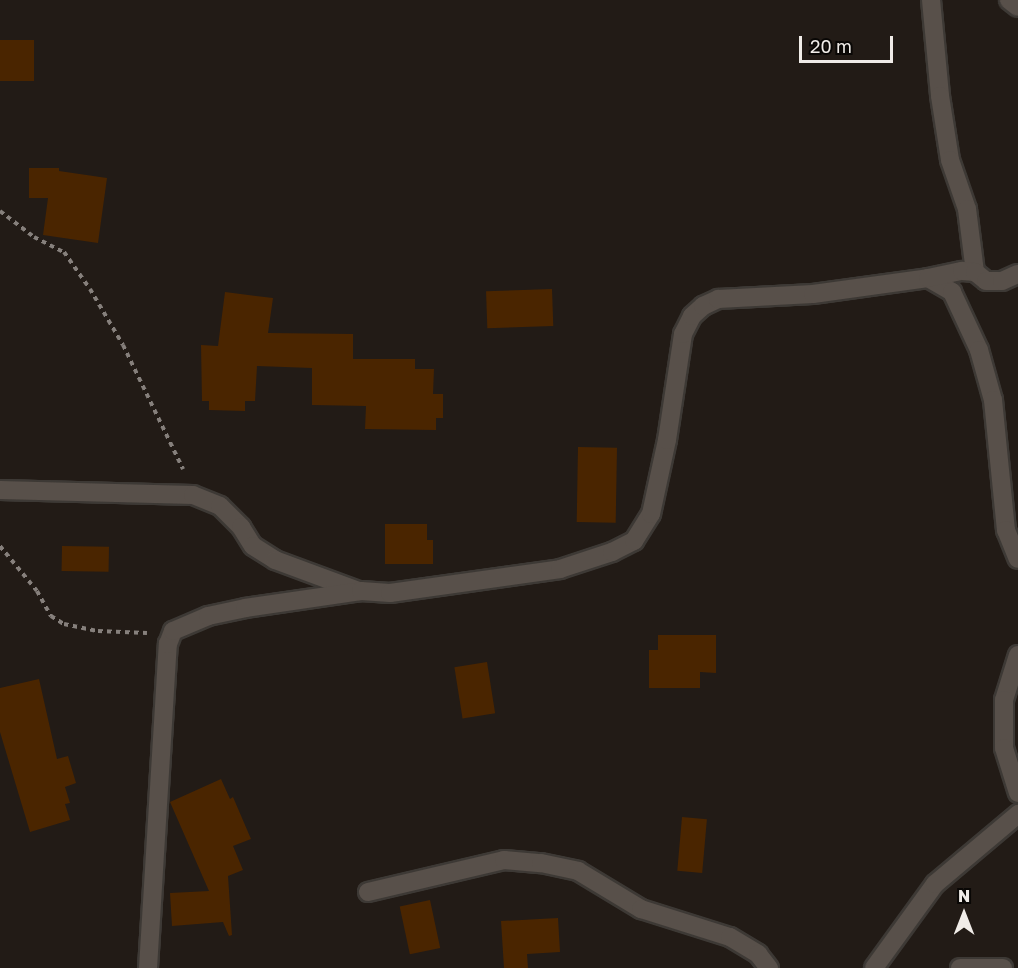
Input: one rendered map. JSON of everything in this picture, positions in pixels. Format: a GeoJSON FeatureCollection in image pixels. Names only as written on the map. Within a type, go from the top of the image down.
{"type":"FeatureCollection","features":[{"type":"Feature","properties":{"kind":"street"},"geometry":{"type":"LineString","coordinates":[[931,0],[940,96],[950,160],[967,209],[975,272]]}},
{"type":"Feature","properties":{"kind":"street"},"geometry":{"type":"LineString","coordinates":[[1009,0],[1018,7]]}},
{"type":"Feature","properties":{"kind":"street"},"geometry":{"type":"LineString","coordinates":[[148,968],[168,644],[173,631],[208,616],[361,591],[390,593],[560,569],[612,552],[634,541],[651,514],[668,440],[683,334],[697,311],[718,299],[813,294],[962,271],[975,272],[986,280],[1002,281],[1018,274]]}},
{"type":"Feature","properties":{"kind":"street"},"geometry":{"type":"LineString","coordinates":[[928,278],[952,292],[979,350],[993,400],[1006,530],[1018,559]]}},
{"type":"Feature","properties":{"kind":"street"},"geometry":{"type":"LineString","coordinates":[[0,490],[193,495],[220,506],[241,527],[253,546],[275,560],[361,591]]}},
{"type":"Feature","properties":{"kind":"street"},"geometry":{"type":"LineString","coordinates":[[1018,655],[1004,700],[1004,748],[1018,793]]}},
{"type":"Feature","properties":{"kind":"street"},"geometry":{"type":"LineString","coordinates":[[874,968],[934,884],[1018,814]]}},
{"type":"Feature","properties":{"kind":"street"},"geometry":{"type":"LineString","coordinates":[[368,892],[504,860],[541,863],[578,871],[641,909],[730,937],[758,954],[769,968]]}},
{"type":"Feature","properties":{"kind":"street"},"geometry":{"type":"LineString","coordinates":[[960,968],[1003,968]]}},
{"type":"Feature","properties":{"kind":"path"},"geometry":{"type":"LineString","coordinates":[[0,211],[34,237],[64,252],[90,289],[128,355],[177,455],[193,495]]}},
{"type":"Feature","properties":{"kind":"path"},"geometry":{"type":"LineString","coordinates":[[0,546],[37,591],[51,616],[64,624],[98,631],[138,633],[173,631]]}},
{"type":"Feature","properties":{"kind":"building"},"geometry":{"type":"Polygon","coordinates":[[[0,40],[34,40],[34,81],[0,81],[0,40]]]}},
{"type":"Feature","properties":{"kind":"building"},"geometry":{"type":"Polygon","coordinates":[[[29,168],[59,168],[59,171],[107,178],[98,243],[43,235],[48,198],[29,198],[29,168]]]}},
{"type":"Feature","properties":{"kind":"building"},"geometry":{"type":"Polygon","coordinates":[[[552,289],[553,326],[487,328],[486,291],[552,289]]]}},
{"type":"Feature","properties":{"kind":"building"},"geometry":{"type":"Polygon","coordinates":[[[225,292],[273,298],[268,333],[353,334],[353,359],[415,359],[415,369],[434,369],[433,394],[443,394],[443,418],[436,418],[436,430],[365,429],[366,406],[312,405],[312,368],[257,366],[255,401],[245,401],[245,411],[209,410],[209,401],[202,401],[201,345],[218,346],[225,292]]]}},
{"type":"Feature","properties":{"kind":"building"},"geometry":{"type":"Polygon","coordinates":[[[578,447],[617,448],[616,523],[577,522],[578,447]]]}},
{"type":"Feature","properties":{"kind":"building"},"geometry":{"type":"Polygon","coordinates":[[[385,524],[427,524],[427,540],[433,540],[433,564],[385,564],[385,524]]]}},
{"type":"Feature","properties":{"kind":"building"},"geometry":{"type":"Polygon","coordinates":[[[62,546],[109,547],[109,572],[62,571],[62,546]]]}},
{"type":"Feature","properties":{"kind":"building"},"geometry":{"type":"Polygon","coordinates":[[[658,635],[716,635],[716,673],[700,672],[700,688],[649,688],[649,650],[658,650],[658,635]]]}},
{"type":"Feature","properties":{"kind":"building"},"geometry":{"type":"Polygon","coordinates":[[[487,662],[495,713],[463,719],[454,667],[487,662]]]}},
{"type":"Feature","properties":{"kind":"building"},"geometry":{"type":"Polygon","coordinates":[[[39,679],[57,759],[68,756],[76,783],[65,787],[70,803],[65,804],[70,820],[30,832],[0,732],[0,688],[39,679]]]}},
{"type":"Feature","properties":{"kind":"building"},"geometry":{"type":"Polygon","coordinates":[[[221,779],[230,799],[233,797],[251,839],[233,846],[243,870],[228,876],[232,935],[229,936],[223,922],[172,926],[170,893],[209,891],[170,802],[221,779]]]}},
{"type":"Feature","properties":{"kind":"building"},"geometry":{"type":"Polygon","coordinates":[[[682,817],[707,819],[702,873],[677,871],[682,817]]]}},
{"type":"Feature","properties":{"kind":"building"},"geometry":{"type":"Polygon","coordinates":[[[430,900],[440,948],[410,954],[400,906],[430,900]]]}},
{"type":"Feature","properties":{"kind":"building"},"geometry":{"type":"Polygon","coordinates":[[[558,918],[560,952],[527,954],[528,968],[504,968],[501,921],[558,918]]]}}]}
